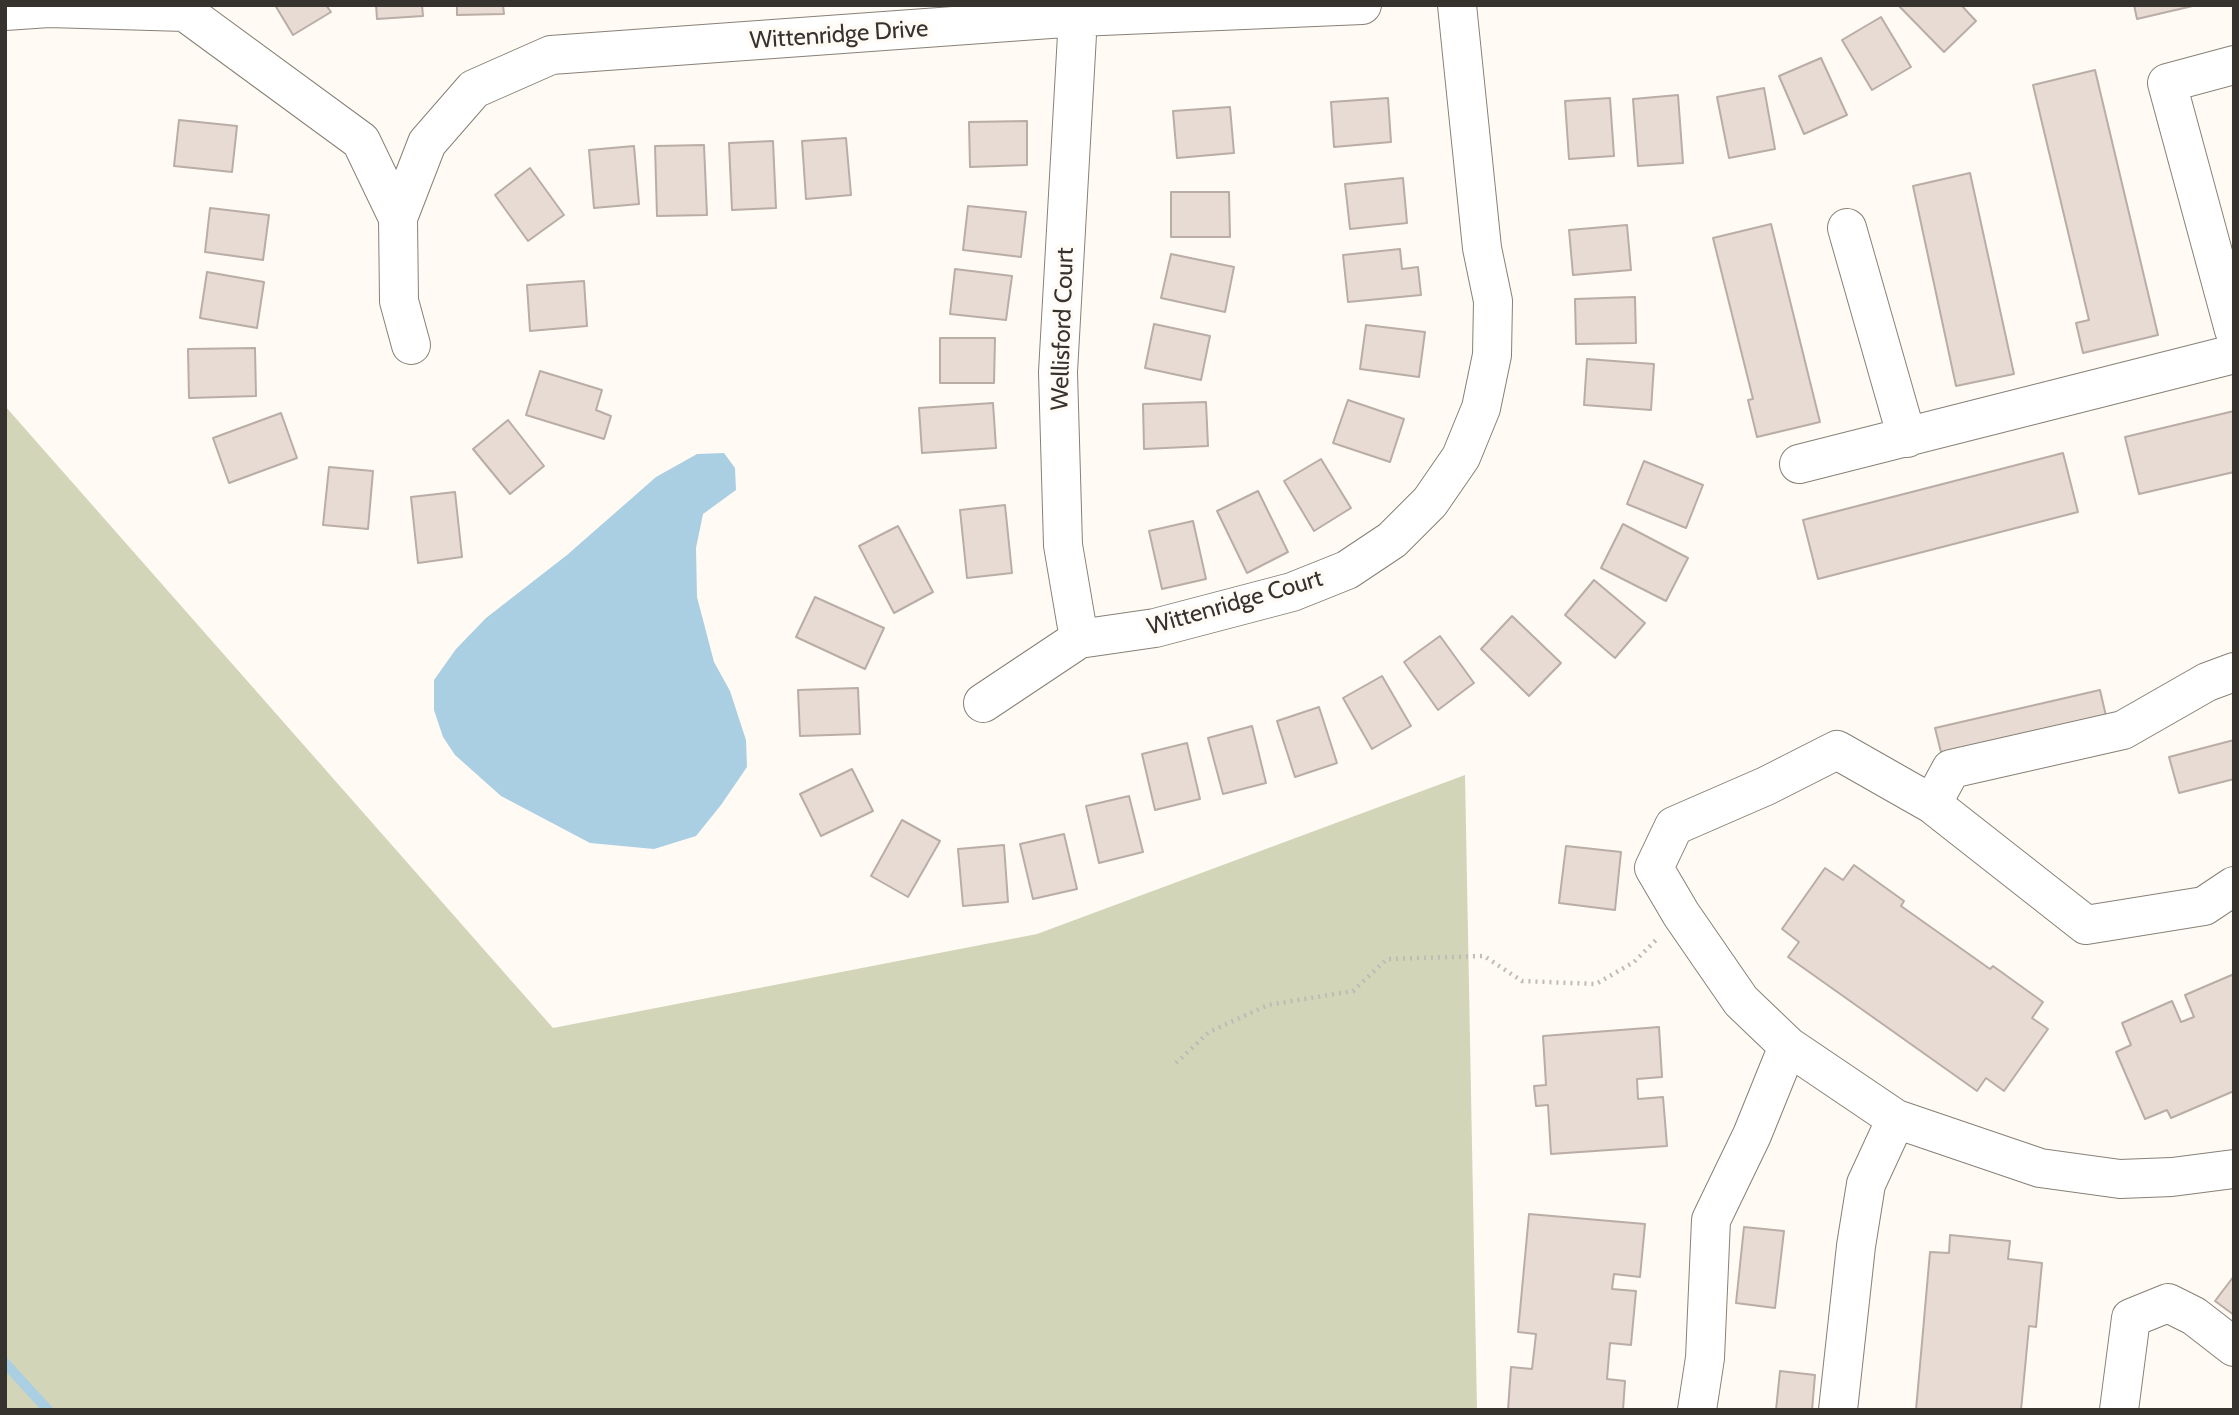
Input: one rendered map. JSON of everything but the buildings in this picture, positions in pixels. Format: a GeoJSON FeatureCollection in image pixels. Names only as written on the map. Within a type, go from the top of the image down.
{"type":"FeatureCollection","features":[{"type":"Feature","properties":{"kind":"street","name":"Wittenridge Drive"},"geometry":{"type":"LineString","coordinates":[[411,345],[399,301],[398,218],[427,143],[474,89],[551,55],[1078,17],[1362,5]]}},
{"type":"Feature","properties":{"kind":"street","name":"Wittenridge Court"},"geometry":{"type":"LineString","coordinates":[[983,703],[1079,639],[1167,625],[1292,592],[1347,570],[1392,540],[1430,502],[1461,457],[1481,408],[1492,355],[1493,301],[1482,248],[1457,5]]}},
{"type":"Feature","properties":{"kind":"street","name":"Wittenridge Drive"},"geometry":{"type":"LineString","coordinates":[[5,11],[49,8],[185,12],[361,141],[398,218]]}},
{"type":"Feature","properties":{"kind":"street","name":"Wellisford Court"},"geometry":{"type":"LineString","coordinates":[[1078,17],[1058,372],[1063,545],[1079,639]]}},
{"type":"Feature","properties":{"kind":"street"},"geometry":{"type":"LineString","coordinates":[[2234,65],[2167,83],[2234,330]]}},
{"type":"Feature","properties":{"kind":"street"},"geometry":{"type":"LineString","coordinates":[[1847,228],[1907,438]]}},
{"type":"Feature","properties":{"kind":"street"},"geometry":{"type":"LineString","coordinates":[[1799,464],[2234,354]]}},
{"type":"Feature","properties":{"kind":"street"},"geometry":{"type":"LineString","coordinates":[[1932,804],[1951,769],[2123,730],[2207,682],[2234,672]]}},
{"type":"Feature","properties":{"kind":"street"},"geometry":{"type":"LineString","coordinates":[[2234,886],[2204,906],[2086,925],[1932,804],[1837,750],[1766,786],[1674,826],[1654,868],[1681,914],[1741,1000],[1788,1046],[1896,1119],[2040,1168],[2120,1179],[2172,1177],[2234,1169]]}},
{"type":"Feature","properties":{"kind":"street"},"geometry":{"type":"LineString","coordinates":[[1697,1410],[1705,1358],[1711,1220],[1752,1135],[1788,1046]]}},
{"type":"Feature","properties":{"kind":"street"},"geometry":{"type":"LineString","coordinates":[[1838,1410],[1856,1246],[1866,1184],[1896,1119]]}},
{"type":"Feature","properties":{"kind":"street"},"geometry":{"type":"LineString","coordinates":[[2119,1410],[2131,1318],[2168,1304],[2194,1316],[2234,1347]]}},
{"type":"Feature","properties":{"kind":"path"},"geometry":{"type":"LineString","coordinates":[[1177,1063],[1209,1032],[1268,1005],[1353,991],[1387,959],[1484,957],[1522,982],[1596,984],[1634,962],[1681,914]]}},
{"type":"Feature","properties":{"kind":"green space"},"geometry":{"type":"Polygon","coordinates":[[[5,406],[553,1028],[1037,934],[1465,775],[1477,1410],[5,1410],[5,406]]]}},
{"type":"Feature","properties":{"kind":"water"},"geometry":{"type":"Polygon","coordinates":[[[724,453],[735,468],[736,490],[703,514],[696,548],[697,597],[714,662],[730,691],[746,740],[747,767],[696,836],[654,849],[590,843],[501,796],[455,755],[443,737],[434,710],[434,680],[456,649],[486,618],[567,555],[656,477],[697,454],[724,453]]]}},
{"type":"Feature","properties":{"kind":"waterway"},"geometry":{"type":"LineString","coordinates":[[5,1363],[48,1410]]}}]}
